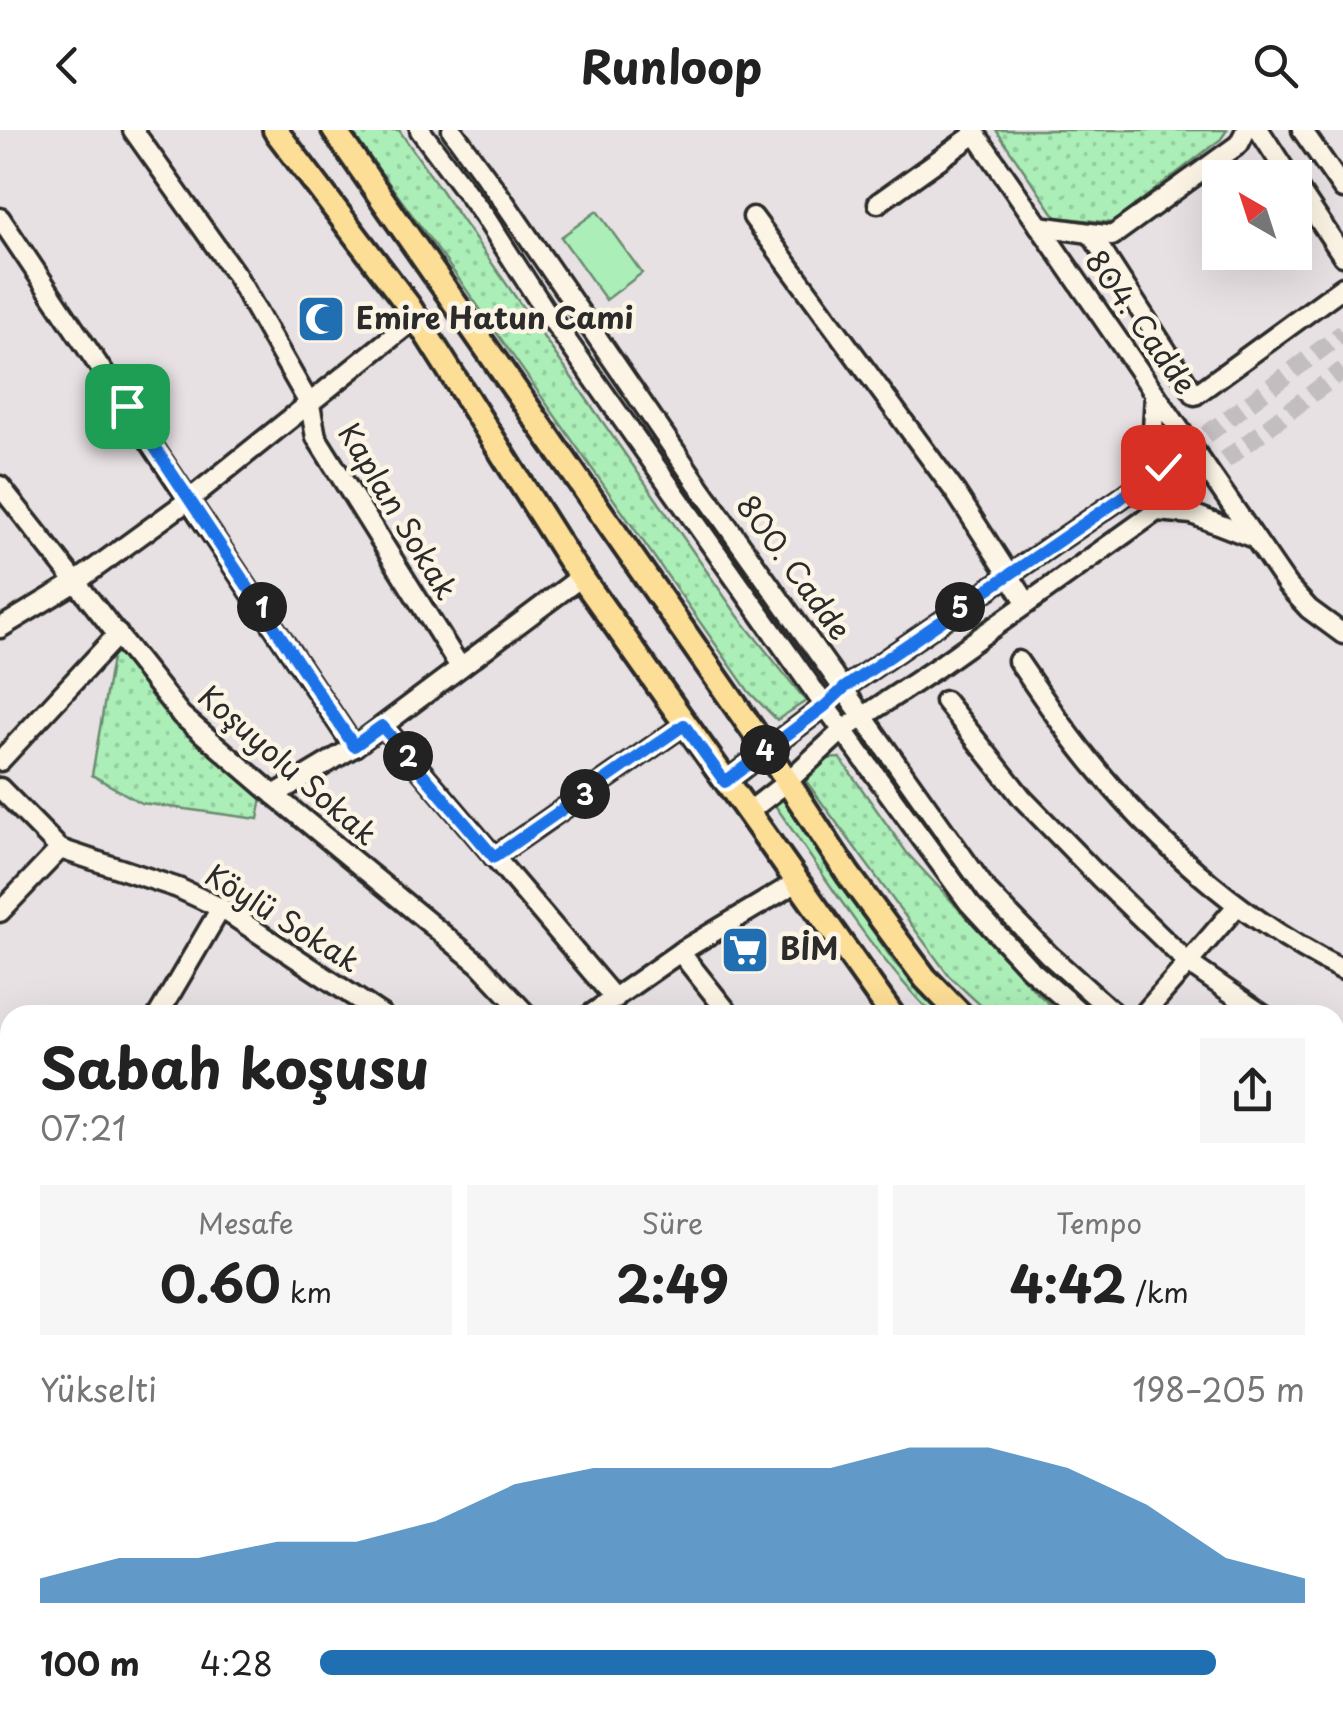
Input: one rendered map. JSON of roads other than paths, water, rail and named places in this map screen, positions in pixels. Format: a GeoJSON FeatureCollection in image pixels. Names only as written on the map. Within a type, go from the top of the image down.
{"type":"FeatureCollection","features":[{"type":"Feature","properties":{"kind":"main road"},"geometry":{"type":"LineString","coordinates":[[275,130],[416,318],[581,577],[885,1005]]}},
{"type":"Feature","properties":{"kind":"main road"},"geometry":{"type":"LineString","coordinates":[[334,130],[766,750],[848,874],[925,978],[951,1005]]}},
{"type":"Feature","properties":{"kind":"street","name":"Kaplan Sokak"},"geometry":{"type":"LineString","coordinates":[[132,130],[236,276],[310,405],[316,437],[460,668]]}},
{"type":"Feature","properties":{"kind":"street","name":"800. Cadde"},"geometry":{"type":"LineString","coordinates":[[420,130],[485,216],[543,307],[825,706],[969,903],[1071,1005]]}},
{"type":"Feature","properties":{"kind":"street","name":"800. Cadde"},"geometry":{"type":"LineString","coordinates":[[452,130],[987,891],[1105,1005]]}},
{"type":"Feature","properties":{"kind":"street"},"geometry":{"type":"LineString","coordinates":[[1039,226],[1112,236],[1239,144],[1246,130]]}},
{"type":"Feature","properties":{"kind":"street"},"geometry":{"type":"LineString","coordinates":[[1258,130],[1278,160]]}},
{"type":"Feature","properties":{"kind":"street"},"geometry":{"type":"LineString","coordinates":[[1302,130],[1343,190]]}},
{"type":"Feature","properties":{"kind":"street"},"geometry":{"type":"LineString","coordinates":[[878,202],[974,132]]}},
{"type":"Feature","properties":{"kind":"street","name":"804. Cadde"},"geometry":{"type":"LineString","coordinates":[[974,132],[1286,584],[1309,609],[1343,634]]}},
{"type":"Feature","properties":{"kind":"street"},"geometry":{"type":"LineString","coordinates":[[1312,207],[1340,244]]}},
{"type":"Feature","properties":{"kind":"street"},"geometry":{"type":"LineString","coordinates":[[753,217],[956,493],[1027,603]]}},
{"type":"Feature","properties":{"kind":"street"},"geometry":{"type":"LineString","coordinates":[[0,218],[354,746]]}},
{"type":"Feature","properties":{"kind":"street"},"geometry":{"type":"LineString","coordinates":[[1091,234],[1194,394],[1343,287]]}},
{"type":"Feature","properties":{"kind":"street"},"geometry":{"type":"LineString","coordinates":[[0,628],[76,582],[190,500],[416,318]]}},
{"type":"Feature","properties":{"kind":"street"},"geometry":{"type":"LineString","coordinates":[[1135,488],[1152,448],[1155,394]]}},
{"type":"Feature","properties":{"kind":"street"},"geometry":{"type":"LineString","coordinates":[[725,782],[844,688],[1163,467]]}},
{"type":"Feature","properties":{"kind":"street","name":"Koşuyolu Sokak"},"geometry":{"type":"LineString","coordinates":[[0,486],[181,714],[480,964],[518,1005]]}},
{"type":"Feature","properties":{"kind":"street"},"geometry":{"type":"LineString","coordinates":[[747,813],[843,730],[1182,493]]}},
{"type":"Feature","properties":{"kind":"street"},"geometry":{"type":"LineString","coordinates":[[1157,511],[1192,514],[1254,538]]}},
{"type":"Feature","properties":{"kind":"street"},"geometry":{"type":"LineString","coordinates":[[274,795],[354,746],[581,577]]}},
{"type":"Feature","properties":{"kind":"street"},"geometry":{"type":"LineString","coordinates":[[0,761],[118,634]]}},
{"type":"Feature","properties":{"kind":"street"},"geometry":{"type":"LineString","coordinates":[[1018,661],[1122,798],[1170,846],[1238,906],[1343,970]]}},
{"type":"Feature","properties":{"kind":"street"},"geometry":{"type":"LineString","coordinates":[[945,701],[1024,799],[1188,963],[1249,1005]]}},
{"type":"Feature","properties":{"kind":"street"},"geometry":{"type":"LineString","coordinates":[[494,857],[684,725]]}},
{"type":"Feature","properties":{"kind":"street"},"geometry":{"type":"LineString","coordinates":[[382,726],[615,999]]}},
{"type":"Feature","properties":{"kind":"street"},"geometry":{"type":"LineString","coordinates":[[0,788],[60,849],[0,912]]}},
{"type":"Feature","properties":{"kind":"street","name":"Köylü Sokak"},"geometry":{"type":"LineString","coordinates":[[60,849],[178,888],[221,908],[367,1005]]}},
{"type":"Feature","properties":{"kind":"street"},"geometry":{"type":"LineString","coordinates":[[606,1005],[680,952],[797,882]]}},
{"type":"Feature","properties":{"kind":"street"},"geometry":{"type":"LineString","coordinates":[[1152,1005],[1238,906]]}},
{"type":"Feature","properties":{"kind":"street"},"geometry":{"type":"LineString","coordinates":[[164,1005],[221,908]]}},
{"type":"Feature","properties":{"kind":"street"},"geometry":{"type":"LineString","coordinates":[[680,952],[722,1005]]}},
{"type":"Feature","properties":{"kind":"tunnel"},"geometry":{"type":"LineString","coordinates":[[1163,467],[1343,333]]}},
{"type":"Feature","properties":{"kind":"tunnel"},"geometry":{"type":"LineString","coordinates":[[1182,493],[1343,370]]}},
{"type":"Feature","properties":{"kind":"place","name":"Emire Hatun Cami"},"geometry":{"type":"Point","coordinates":[321,319]}},
{"type":"Feature","properties":{"kind":"place","name":"BİM"},"geometry":{"type":"Point","coordinates":[745,950]}}]}
